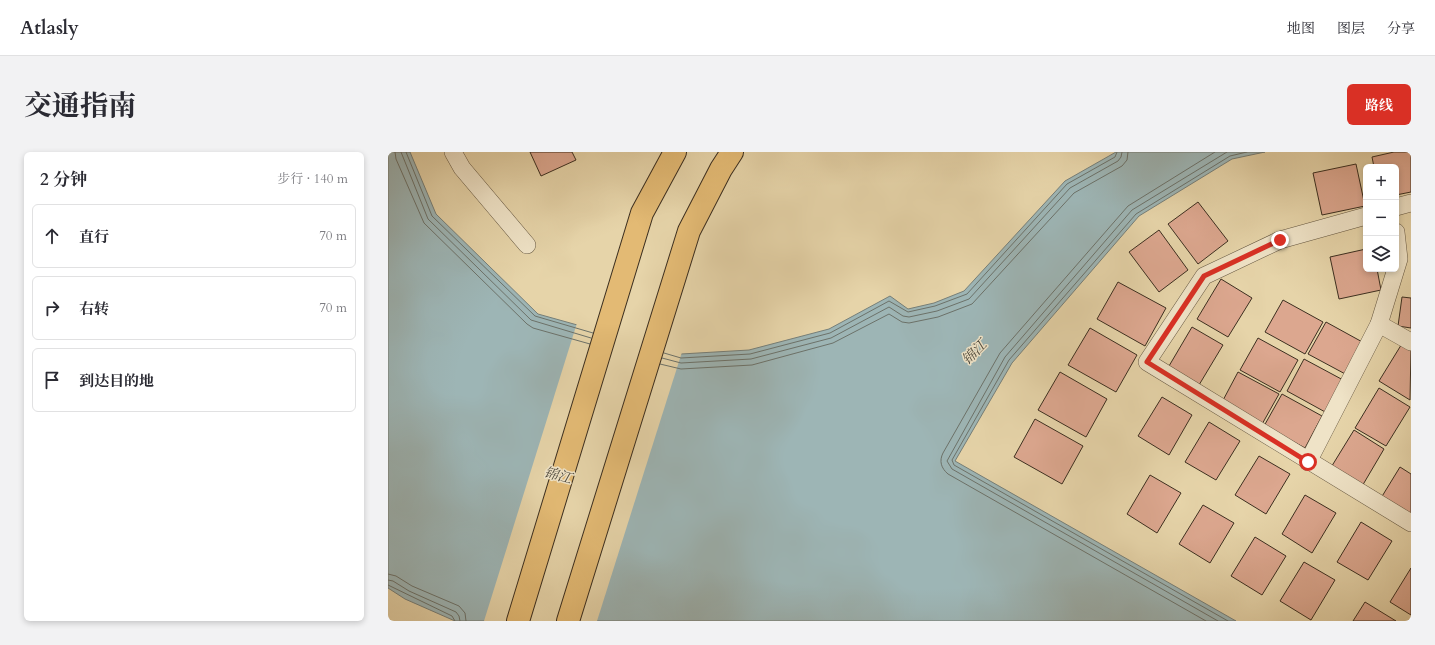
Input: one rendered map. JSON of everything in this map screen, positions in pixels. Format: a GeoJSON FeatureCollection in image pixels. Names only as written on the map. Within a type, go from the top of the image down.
{"type":"FeatureCollection","features":[{"type":"Feature","properties":{"kind":"main road"},"geometry":{"type":"LineString","coordinates":[[518,621],[642,213],[675,152]]}},
{"type":"Feature","properties":{"kind":"main road"},"geometry":{"type":"LineString","coordinates":[[568,621],[689,231],[721,169],[732,152]]}},
{"type":"Feature","properties":{"kind":"street"},"geometry":{"type":"LineString","coordinates":[[453,152],[462,168],[527,245]]}},
{"type":"Feature","properties":{"kind":"street"},"geometry":{"type":"LineString","coordinates":[[1399,206],[1411,203]]}},
{"type":"Feature","properties":{"kind":"street"},"geometry":{"type":"LineString","coordinates":[[1363,217],[1280,240],[1204,276],[1147,362],[1308,462],[1411,523]]}},
{"type":"Feature","properties":{"kind":"street"},"geometry":{"type":"LineString","coordinates":[[1308,462],[1379,324],[1399,259],[1396,236]]}},
{"type":"Feature","properties":{"kind":"street"},"geometry":{"type":"LineString","coordinates":[[1379,324],[1411,342]]}},
{"type":"Feature","properties":{"kind":"water","name":"锦江"},"geometry":{"type":"Polygon","coordinates":[[[388,152],[410,152],[436,214],[538,314],[681,354],[749,350],[829,329],[890,296],[908,309],[934,303],[964,291],[1065,181],[1116,152],[1265,152],[1232,159],[1139,216],[1012,363],[955,461],[1236,621],[455,621],[405,599],[388,588],[388,152]]]}},
{"type":"Feature","properties":{"kind":"pier"},"geometry":{"type":"Polygon","coordinates":[[[577,323],[682,352],[597,621],[484,621],[577,323]]]}},
{"type":"Feature","properties":{"kind":"building"},"geometry":{"type":"Polygon","coordinates":[[[530,152],[572,152],[576,160],[541,176],[530,152]]]}},
{"type":"Feature","properties":{"kind":"building"},"geometry":{"type":"Polygon","coordinates":[[[1394,152],[1411,152],[1411,192],[1399,194],[1399,164],[1373,164],[1372,157],[1394,152]]]}},
{"type":"Feature","properties":{"kind":"building"},"geometry":{"type":"Polygon","coordinates":[[[1356,164],[1363,197],[1363,206],[1322,215],[1313,173],[1356,164]]]}},
{"type":"Feature","properties":{"kind":"building"},"geometry":{"type":"Polygon","coordinates":[[[1198,202],[1228,241],[1198,264],[1168,224],[1198,202]]]}},
{"type":"Feature","properties":{"kind":"building"},"geometry":{"type":"Polygon","coordinates":[[[1159,230],[1188,270],[1159,292],[1129,252],[1159,230]]]}},
{"type":"Feature","properties":{"kind":"building"},"geometry":{"type":"Polygon","coordinates":[[[1363,250],[1363,272],[1378,272],[1381,290],[1339,299],[1330,257],[1363,250]]]}},
{"type":"Feature","properties":{"kind":"building"},"geometry":{"type":"Polygon","coordinates":[[[1221,279],[1252,298],[1228,337],[1197,319],[1221,279]]]}},
{"type":"Feature","properties":{"kind":"building"},"geometry":{"type":"Polygon","coordinates":[[[1118,282],[1166,308],[1145,346],[1097,319],[1118,282]]]}},
{"type":"Feature","properties":{"kind":"building"},"geometry":{"type":"Polygon","coordinates":[[[1402,297],[1411,298],[1411,328],[1398,326],[1402,297]]]}},
{"type":"Feature","properties":{"kind":"building"},"geometry":{"type":"Polygon","coordinates":[[[1283,300],[1323,322],[1305,354],[1265,332],[1283,300]]]}},
{"type":"Feature","properties":{"kind":"building"},"geometry":{"type":"Polygon","coordinates":[[[1326,322],[1366,344],[1349,376],[1308,354],[1326,322]]]}},
{"type":"Feature","properties":{"kind":"building"},"geometry":{"type":"Polygon","coordinates":[[[1192,327],[1223,345],[1199,385],[1169,366],[1192,327]]]}},
{"type":"Feature","properties":{"kind":"building"},"geometry":{"type":"Polygon","coordinates":[[[1090,328],[1137,355],[1116,392],[1068,365],[1090,328]]]}},
{"type":"Feature","properties":{"kind":"building"},"geometry":{"type":"Polygon","coordinates":[[[1258,338],[1298,360],[1280,392],[1240,370],[1258,338]]]}},
{"type":"Feature","properties":{"kind":"building"},"geometry":{"type":"Polygon","coordinates":[[[1403,342],[1411,347],[1410,400],[1379,381],[1403,342]]]}},
{"type":"Feature","properties":{"kind":"building"},"geometry":{"type":"Polygon","coordinates":[[[1304,359],[1345,381],[1327,413],[1287,391],[1304,359]]]}},
{"type":"Feature","properties":{"kind":"building"},"geometry":{"type":"Polygon","coordinates":[[[1060,372],[1107,399],[1086,437],[1038,410],[1060,372]]]}},
{"type":"Feature","properties":{"kind":"building"},"geometry":{"type":"Polygon","coordinates":[[[1238,372],[1279,394],[1261,426],[1221,404],[1238,372]]]}},
{"type":"Feature","properties":{"kind":"building"},"geometry":{"type":"Polygon","coordinates":[[[1379,388],[1410,407],[1386,446],[1355,428],[1379,388]]]}},
{"type":"Feature","properties":{"kind":"building"},"geometry":{"type":"Polygon","coordinates":[[[1282,394],[1322,416],[1305,448],[1264,426],[1282,394]]]}},
{"type":"Feature","properties":{"kind":"building"},"geometry":{"type":"Polygon","coordinates":[[[1162,397],[1192,415],[1169,455],[1138,436],[1162,397]]]}},
{"type":"Feature","properties":{"kind":"building"},"geometry":{"type":"Polygon","coordinates":[[[1035,419],[1083,446],[1062,484],[1014,457],[1035,419]]]}},
{"type":"Feature","properties":{"kind":"building"},"geometry":{"type":"Polygon","coordinates":[[[1209,422],[1240,441],[1216,480],[1185,462],[1209,422]]]}},
{"type":"Feature","properties":{"kind":"building"},"geometry":{"type":"Polygon","coordinates":[[[1354,430],[1384,449],[1361,488],[1330,469],[1354,430]]]}},
{"type":"Feature","properties":{"kind":"building"},"geometry":{"type":"Polygon","coordinates":[[[1259,456],[1290,474],[1266,514],[1235,495],[1259,456]]]}},
{"type":"Feature","properties":{"kind":"building"},"geometry":{"type":"Polygon","coordinates":[[[1400,467],[1411,474],[1411,516],[1381,498],[1400,467]]]}},
{"type":"Feature","properties":{"kind":"building"},"geometry":{"type":"Polygon","coordinates":[[[1150,475],[1181,493],[1157,533],[1127,514],[1150,475]]]}},
{"type":"Feature","properties":{"kind":"building"},"geometry":{"type":"Polygon","coordinates":[[[1305,495],[1336,513],[1312,553],[1282,534],[1305,495]]]}},
{"type":"Feature","properties":{"kind":"building"},"geometry":{"type":"Polygon","coordinates":[[[1203,505],[1234,523],[1210,563],[1179,544],[1203,505]]]}},
{"type":"Feature","properties":{"kind":"building"},"geometry":{"type":"Polygon","coordinates":[[[1361,522],[1392,541],[1368,580],[1337,562],[1361,522]]]}},
{"type":"Feature","properties":{"kind":"building"},"geometry":{"type":"Polygon","coordinates":[[[1255,537],[1286,556],[1262,595],[1231,576],[1255,537]]]}},
{"type":"Feature","properties":{"kind":"building"},"geometry":{"type":"Polygon","coordinates":[[[1304,562],[1335,580],[1311,620],[1280,601],[1304,562]]]}},
{"type":"Feature","properties":{"kind":"building"},"geometry":{"type":"Polygon","coordinates":[[[1411,568],[1411,615],[1390,602],[1411,568]]]}},
{"type":"Feature","properties":{"kind":"building"},"geometry":{"type":"Polygon","coordinates":[[[1365,602],[1396,621],[1353,621],[1365,602]]]}},
{"type":"Feature","properties":{"kind":"route"},"geometry":{"type":"LineString","coordinates":[[1280,240],[1204,276],[1147,362],[1308,462]]}}]}
